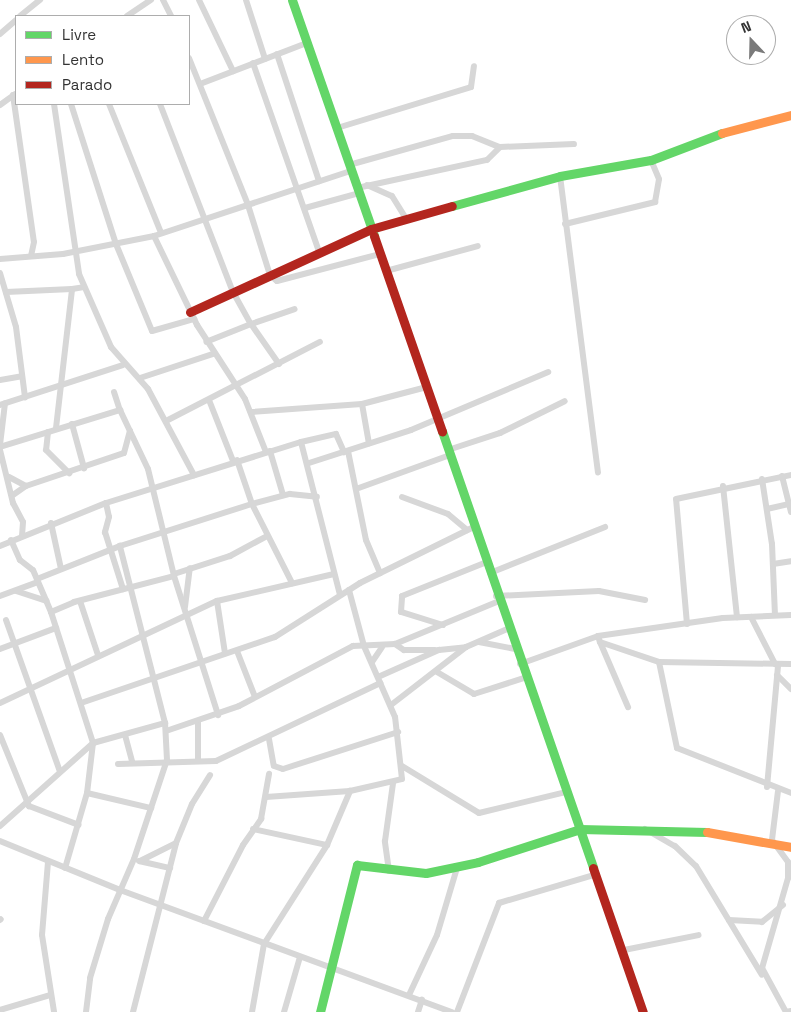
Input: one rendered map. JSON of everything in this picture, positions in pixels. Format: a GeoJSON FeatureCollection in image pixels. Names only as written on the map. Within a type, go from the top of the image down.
{"type":"FeatureCollection","features":[{"type":"Feature","properties":{"kind":"street"},"geometry":{"type":"LineString","coordinates":[[21,15],[40,0]]}},
{"type":"Feature","properties":{"kind":"street"},"geometry":{"type":"LineString","coordinates":[[129,15],[152,0]]}},
{"type":"Feature","properties":{"kind":"street"},"geometry":{"type":"LineString","coordinates":[[163,0],[170,15]]}},
{"type":"Feature","properties":{"kind":"street"},"geometry":{"type":"LineString","coordinates":[[200,0],[232,71]]}},
{"type":"Feature","properties":{"kind":"street"},"geometry":{"type":"LineString","coordinates":[[246,0],[265,59]]}},
{"type":"Feature","properties":{"kind":"street"},"geometry":{"type":"LineString","coordinates":[[292,0],[427,387],[449,452],[471,528],[487,562],[497,599],[524,678],[597,874],[624,950],[643,1012]]}},
{"type":"Feature","properties":{"kind":"street"},"geometry":{"type":"LineString","coordinates":[[1,30],[15,21]]}},
{"type":"Feature","properties":{"kind":"street"},"geometry":{"type":"LineString","coordinates":[[200,84],[307,44]]}},
{"type":"Feature","properties":{"kind":"street"},"geometry":{"type":"LineString","coordinates":[[277,54],[319,182]]}},
{"type":"Feature","properties":{"kind":"street"},"geometry":{"type":"LineString","coordinates":[[190,60],[248,204],[270,275],[277,280],[380,254]]}},
{"type":"Feature","properties":{"kind":"street"},"geometry":{"type":"LineString","coordinates":[[253,63],[299,188],[318,250]]}},
{"type":"Feature","properties":{"kind":"street"},"geometry":{"type":"LineString","coordinates":[[337,128],[471,87],[474,66]]}},
{"type":"Feature","properties":{"kind":"street"},"geometry":{"type":"LineString","coordinates":[[0,104],[15,94]]}},
{"type":"Feature","properties":{"kind":"street"},"geometry":{"type":"LineString","coordinates":[[16,105],[34,242],[31,256]]}},
{"type":"Feature","properties":{"kind":"street"},"geometry":{"type":"LineString","coordinates":[[54,105],[73,252],[84,287],[123,365],[140,378],[166,421],[194,475]]}},
{"type":"Feature","properties":{"kind":"street"},"geometry":{"type":"LineString","coordinates":[[71,105],[116,244],[152,331],[192,315],[232,292],[318,250],[371,229],[560,176],[651,160],[710,136],[791,115]]}},
{"type":"Feature","properties":{"kind":"street"},"geometry":{"type":"LineString","coordinates":[[109,105],[161,233]]}},
{"type":"Feature","properties":{"kind":"street"},"geometry":{"type":"LineString","coordinates":[[160,105],[206,216],[232,292],[251,324],[279,364]]}},
{"type":"Feature","properties":{"kind":"street"},"geometry":{"type":"LineString","coordinates":[[0,260],[73,252],[154,236],[206,216],[319,182],[350,168],[453,136],[472,136],[499,148],[574,144]]}},
{"type":"Feature","properties":{"kind":"street"},"geometry":{"type":"LineString","coordinates":[[305,208],[358,190],[367,185],[487,160],[499,148]]}},
{"type":"Feature","properties":{"kind":"street"},"geometry":{"type":"LineString","coordinates":[[565,224],[655,202],[659,179],[651,160]]}},
{"type":"Feature","properties":{"kind":"street"},"geometry":{"type":"LineString","coordinates":[[560,176],[598,473]]}},
{"type":"Feature","properties":{"kind":"street"},"geometry":{"type":"LineString","coordinates":[[367,185],[392,196],[406,218]]}},
{"type":"Feature","properties":{"kind":"street"},"geometry":{"type":"LineString","coordinates":[[154,236],[206,342],[237,386],[251,412],[268,451],[283,495]]}},
{"type":"Feature","properties":{"kind":"street"},"geometry":{"type":"LineString","coordinates":[[386,271],[478,246]]}},
{"type":"Feature","properties":{"kind":"street"},"geometry":{"type":"LineString","coordinates":[[0,273],[6,292],[25,397]]}},
{"type":"Feature","properties":{"kind":"street"},"geometry":{"type":"LineString","coordinates":[[6,292],[84,287]]}},
{"type":"Feature","properties":{"kind":"street"},"geometry":{"type":"LineString","coordinates":[[56,428],[72,289]]}},
{"type":"Feature","properties":{"kind":"street"},"geometry":{"type":"LineString","coordinates":[[206,342],[295,309]]}},
{"type":"Feature","properties":{"kind":"street"},"geometry":{"type":"LineString","coordinates":[[166,421],[320,342]]}},
{"type":"Feature","properties":{"kind":"street"},"geometry":{"type":"LineString","coordinates":[[140,378],[213,354]]}},
{"type":"Feature","properties":{"kind":"street"},"geometry":{"type":"LineString","coordinates":[[22,535],[24,522],[13,494],[0,447],[2,404],[123,365]]}},
{"type":"Feature","properties":{"kind":"street"},"geometry":{"type":"LineString","coordinates":[[309,462],[346,452],[437,420],[548,372]]}},
{"type":"Feature","properties":{"kind":"street"},"geometry":{"type":"LineString","coordinates":[[0,380],[22,376]]}},
{"type":"Feature","properties":{"kind":"street"},"geometry":{"type":"LineString","coordinates":[[251,412],[362,404],[427,387]]}},
{"type":"Feature","properties":{"kind":"street"},"geometry":{"type":"LineString","coordinates":[[114,392],[154,488],[174,575],[199,660],[218,715]]}},
{"type":"Feature","properties":{"kind":"street"},"geometry":{"type":"LineString","coordinates":[[209,400],[252,504],[292,583]]}},
{"type":"Feature","properties":{"kind":"street"},"geometry":{"type":"LineString","coordinates":[[356,489],[500,433],[565,401]]}},
{"type":"Feature","properties":{"kind":"street"},"geometry":{"type":"LineString","coordinates":[[362,404],[368,443]]}},
{"type":"Feature","properties":{"kind":"street"},"geometry":{"type":"LineString","coordinates":[[0,447],[56,428],[120,410]]}},
{"type":"Feature","properties":{"kind":"street"},"geometry":{"type":"LineString","coordinates":[[72,424],[84,468]]}},
{"type":"Feature","properties":{"kind":"street"},"geometry":{"type":"LineString","coordinates":[[13,494],[26,486],[127,452],[130,430]]}},
{"type":"Feature","properties":{"kind":"street"},"geometry":{"type":"LineString","coordinates":[[48,432],[46,450],[69,472]]}},
{"type":"Feature","properties":{"kind":"street"},"geometry":{"type":"LineString","coordinates":[[0,546],[22,535],[106,503],[268,451],[336,434],[346,452],[356,489],[366,540],[380,573]]}},
{"type":"Feature","properties":{"kind":"street"},"geometry":{"type":"LineString","coordinates":[[301,442],[309,462],[340,596]]}},
{"type":"Feature","properties":{"kind":"street"},"geometry":{"type":"LineString","coordinates":[[0,469],[26,486]]}},
{"type":"Feature","properties":{"kind":"street"},"geometry":{"type":"LineString","coordinates":[[687,624],[675,502],[723,486],[791,475]]}},
{"type":"Feature","properties":{"kind":"street"},"geometry":{"type":"LineString","coordinates":[[782,476],[788,490],[791,512]]}},
{"type":"Feature","properties":{"kind":"street"},"geometry":{"type":"LineString","coordinates":[[762,479],[773,564],[775,615]]}},
{"type":"Feature","properties":{"kind":"street"},"geometry":{"type":"LineString","coordinates":[[723,486],[733,606],[737,617]]}},
{"type":"Feature","properties":{"kind":"street"},"geometry":{"type":"LineString","coordinates":[[0,596],[16,591],[61,569],[109,550],[252,504],[283,495],[317,497]]}},
{"type":"Feature","properties":{"kind":"street"},"geometry":{"type":"LineString","coordinates":[[402,497],[448,514],[471,528]]}},
{"type":"Feature","properties":{"kind":"street"},"geometry":{"type":"LineString","coordinates":[[106,503],[109,550],[123,589]]}},
{"type":"Feature","properties":{"kind":"street"},"geometry":{"type":"LineString","coordinates":[[767,509],[789,504]]}},
{"type":"Feature","properties":{"kind":"street"},"geometry":{"type":"LineString","coordinates":[[51,524],[61,569]]}},
{"type":"Feature","properties":{"kind":"street"},"geometry":{"type":"LineString","coordinates":[[490,574],[605,527]]}},
{"type":"Feature","properties":{"kind":"street"},"geometry":{"type":"LineString","coordinates":[[81,703],[154,678],[199,660],[237,651],[275,637],[349,590],[471,528]]}},
{"type":"Feature","properties":{"kind":"street"},"geometry":{"type":"LineString","coordinates":[[51,612],[80,601],[174,575],[230,556],[267,536]]}},
{"type":"Feature","properties":{"kind":"street"},"geometry":{"type":"LineString","coordinates":[[11,540],[38,580],[51,612],[73,671],[93,743],[87,793],[65,868]]}},
{"type":"Feature","properties":{"kind":"street"},"geometry":{"type":"LineString","coordinates":[[86,1012],[90,978],[120,890],[137,860],[151,808],[167,760],[165,723],[132,587],[120,546]]}},
{"type":"Feature","properties":{"kind":"street"},"geometry":{"type":"LineString","coordinates":[[773,564],[791,561]]}},
{"type":"Feature","properties":{"kind":"street"},"geometry":{"type":"LineString","coordinates":[[442,626],[401,612],[402,596],[487,562]]}},
{"type":"Feature","properties":{"kind":"street"},"geometry":{"type":"LineString","coordinates":[[186,611],[190,568]]}},
{"type":"Feature","properties":{"kind":"street"},"geometry":{"type":"LineString","coordinates":[[0,702],[31,691],[73,671],[98,655],[186,611],[334,574]]}},
{"type":"Feature","properties":{"kind":"street"},"geometry":{"type":"LineString","coordinates":[[349,590],[364,646],[391,705],[398,732],[402,779]]}},
{"type":"Feature","properties":{"kind":"street"},"geometry":{"type":"LineString","coordinates":[[16,591],[46,601]]}},
{"type":"Feature","properties":{"kind":"street"},"geometry":{"type":"LineString","coordinates":[[166,731],[218,715],[348,649],[364,646],[382,647],[395,644],[442,626],[497,599],[599,591],[645,600]]}},
{"type":"Feature","properties":{"kind":"street"},"geometry":{"type":"LineString","coordinates":[[80,601],[98,655]]}},
{"type":"Feature","properties":{"kind":"street"},"geometry":{"type":"LineString","coordinates":[[217,602],[225,653]]}},
{"type":"Feature","properties":{"kind":"street"},"geometry":{"type":"LineString","coordinates":[[723,618],[733,606]]}},
{"type":"Feature","properties":{"kind":"street"},"geometry":{"type":"LineString","coordinates":[[520,664],[599,639],[723,618],[791,615]]}},
{"type":"Feature","properties":{"kind":"street"},"geometry":{"type":"LineString","coordinates":[[751,616],[771,656],[777,675],[767,787]]}},
{"type":"Feature","properties":{"kind":"street"},"geometry":{"type":"LineString","coordinates":[[6,620],[17,643],[31,691],[60,772]]}},
{"type":"Feature","properties":{"kind":"street"},"geometry":{"type":"LineString","coordinates":[[0,649],[56,628]]}},
{"type":"Feature","properties":{"kind":"street"},"geometry":{"type":"LineString","coordinates":[[395,644],[409,650],[439,650],[466,647],[507,628]]}},
{"type":"Feature","properties":{"kind":"street"},"geometry":{"type":"LineString","coordinates":[[599,639],[659,662],[791,664]]}},
{"type":"Feature","properties":{"kind":"street"},"geometry":{"type":"LineString","coordinates":[[599,639],[628,707]]}},
{"type":"Feature","properties":{"kind":"street"},"geometry":{"type":"LineString","coordinates":[[479,642],[515,649]]}},
{"type":"Feature","properties":{"kind":"street"},"geometry":{"type":"LineString","coordinates":[[372,662],[382,647]]}},
{"type":"Feature","properties":{"kind":"street"},"geometry":{"type":"LineString","coordinates":[[391,705],[437,672],[466,647]]}},
{"type":"Feature","properties":{"kind":"street"},"geometry":{"type":"LineString","coordinates":[[118,764],[198,759],[216,761],[269,739],[439,650]]}},
{"type":"Feature","properties":{"kind":"street"},"geometry":{"type":"LineString","coordinates":[[237,651],[256,697]]}},
{"type":"Feature","properties":{"kind":"street"},"geometry":{"type":"LineString","coordinates":[[659,662],[677,748],[767,787],[791,793]]}},
{"type":"Feature","properties":{"kind":"street"},"geometry":{"type":"LineString","coordinates":[[437,672],[474,694],[524,678]]}},
{"type":"Feature","properties":{"kind":"street"},"geometry":{"type":"LineString","coordinates":[[777,675],[791,689]]}},
{"type":"Feature","properties":{"kind":"street"},"geometry":{"type":"LineString","coordinates":[[198,722],[198,759]]}},
{"type":"Feature","properties":{"kind":"street"},"geometry":{"type":"LineString","coordinates":[[0,826],[93,743],[165,723]]}},
{"type":"Feature","properties":{"kind":"street"},"geometry":{"type":"LineString","coordinates":[[269,739],[274,766],[283,769],[398,732]]}},
{"type":"Feature","properties":{"kind":"street"},"geometry":{"type":"LineString","coordinates":[[0,735],[26,802],[79,825]]}},
{"type":"Feature","properties":{"kind":"street"},"geometry":{"type":"LineString","coordinates":[[125,735],[132,762]]}},
{"type":"Feature","properties":{"kind":"street"},"geometry":{"type":"LineString","coordinates":[[402,766],[479,813],[566,792]]}},
{"type":"Feature","properties":{"kind":"street"},"geometry":{"type":"LineString","coordinates":[[204,921],[253,829],[263,815],[269,774]]}},
{"type":"Feature","properties":{"kind":"street"},"geometry":{"type":"LineString","coordinates":[[266,797],[350,791],[393,783],[416,774]]}},
{"type":"Feature","properties":{"kind":"street"},"geometry":{"type":"LineString","coordinates":[[133,1012],[176,843],[192,804],[210,776]]}},
{"type":"Feature","properties":{"kind":"street"},"geometry":{"type":"LineString","coordinates":[[388,871],[385,841],[393,783]]}},
{"type":"Feature","properties":{"kind":"street"},"geometry":{"type":"LineString","coordinates":[[252,1012],[264,944],[327,845],[350,791]]}},
{"type":"Feature","properties":{"kind":"street"},"geometry":{"type":"LineString","coordinates":[[764,978],[762,964],[789,890],[788,862],[772,840],[778,791]]}},
{"type":"Feature","properties":{"kind":"street"},"geometry":{"type":"LineString","coordinates":[[87,793],[151,808]]}},
{"type":"Feature","properties":{"kind":"street"},"geometry":{"type":"LineString","coordinates":[[642,826],[689,858],[786,1012],[791,1011]]}},
{"type":"Feature","properties":{"kind":"street"},"geometry":{"type":"LineString","coordinates":[[320,1012],[352,867],[426,873],[457,868],[580,829],[642,826],[772,840],[791,847]]}},
{"type":"Feature","properties":{"kind":"street"},"geometry":{"type":"LineString","coordinates":[[253,829],[327,845]]}},
{"type":"Feature","properties":{"kind":"street"},"geometry":{"type":"LineString","coordinates":[[0,841],[48,862],[159,905],[452,1012]]}},
{"type":"Feature","properties":{"kind":"street"},"geometry":{"type":"LineString","coordinates":[[137,860],[176,843]]}},
{"type":"Feature","properties":{"kind":"street"},"geometry":{"type":"LineString","coordinates":[[137,860],[170,868]]}},
{"type":"Feature","properties":{"kind":"street"},"geometry":{"type":"LineString","coordinates":[[48,862],[42,935],[54,1012]]}},
{"type":"Feature","properties":{"kind":"street"},"geometry":{"type":"LineString","coordinates":[[409,995],[437,935],[457,868]]}},
{"type":"Feature","properties":{"kind":"street"},"geometry":{"type":"LineString","coordinates":[[457,1012],[499,903],[597,874]]}},
{"type":"Feature","properties":{"kind":"street"},"geometry":{"type":"LineString","coordinates":[[729,920],[762,922],[782,905]]}},
{"type":"Feature","properties":{"kind":"street"},"geometry":{"type":"LineString","coordinates":[[624,950],[699,935]]}},
{"type":"Feature","properties":{"kind":"street"},"geometry":{"type":"LineString","coordinates":[[284,1012],[300,957]]}},
{"type":"Feature","properties":{"kind":"street"},"geometry":{"type":"LineString","coordinates":[[0,1010],[50,994]]}},
{"type":"Feature","properties":{"kind":"street"},"geometry":{"type":"LineString","coordinates":[[418,1012],[422,1000]]}},
{"type":"Feature","properties":{"kind":"traffic: fast"},"geometry":{"type":"LineString","coordinates":[[292,0],[374,236]]}},
{"type":"Feature","properties":{"kind":"traffic: fast"},"geometry":{"type":"LineString","coordinates":[[452,206],[560,176],[651,160],[722,133]]}},
{"type":"Feature","properties":{"kind":"traffic: fast"},"geometry":{"type":"LineString","coordinates":[[442,431],[593,868]]}},
{"type":"Feature","properties":{"kind":"traffic: fast"},"geometry":{"type":"LineString","coordinates":[[320,1012],[357,865],[426,873],[478,862],[580,829],[707,832]]}},
{"type":"Feature","properties":{"kind":"traffic: slow"},"geometry":{"type":"LineString","coordinates":[[722,133],[791,115]]}},
{"type":"Feature","properties":{"kind":"traffic: slow"},"geometry":{"type":"LineString","coordinates":[[707,832],[791,847]]}},
{"type":"Feature","properties":{"kind":"traffic: jam"},"geometry":{"type":"LineString","coordinates":[[190,312],[371,229],[452,206]]}},
{"type":"Feature","properties":{"kind":"traffic: jam"},"geometry":{"type":"LineString","coordinates":[[374,236],[442,431]]}},
{"type":"Feature","properties":{"kind":"traffic: jam"},"geometry":{"type":"LineString","coordinates":[[593,868],[643,1012]]}}]}
